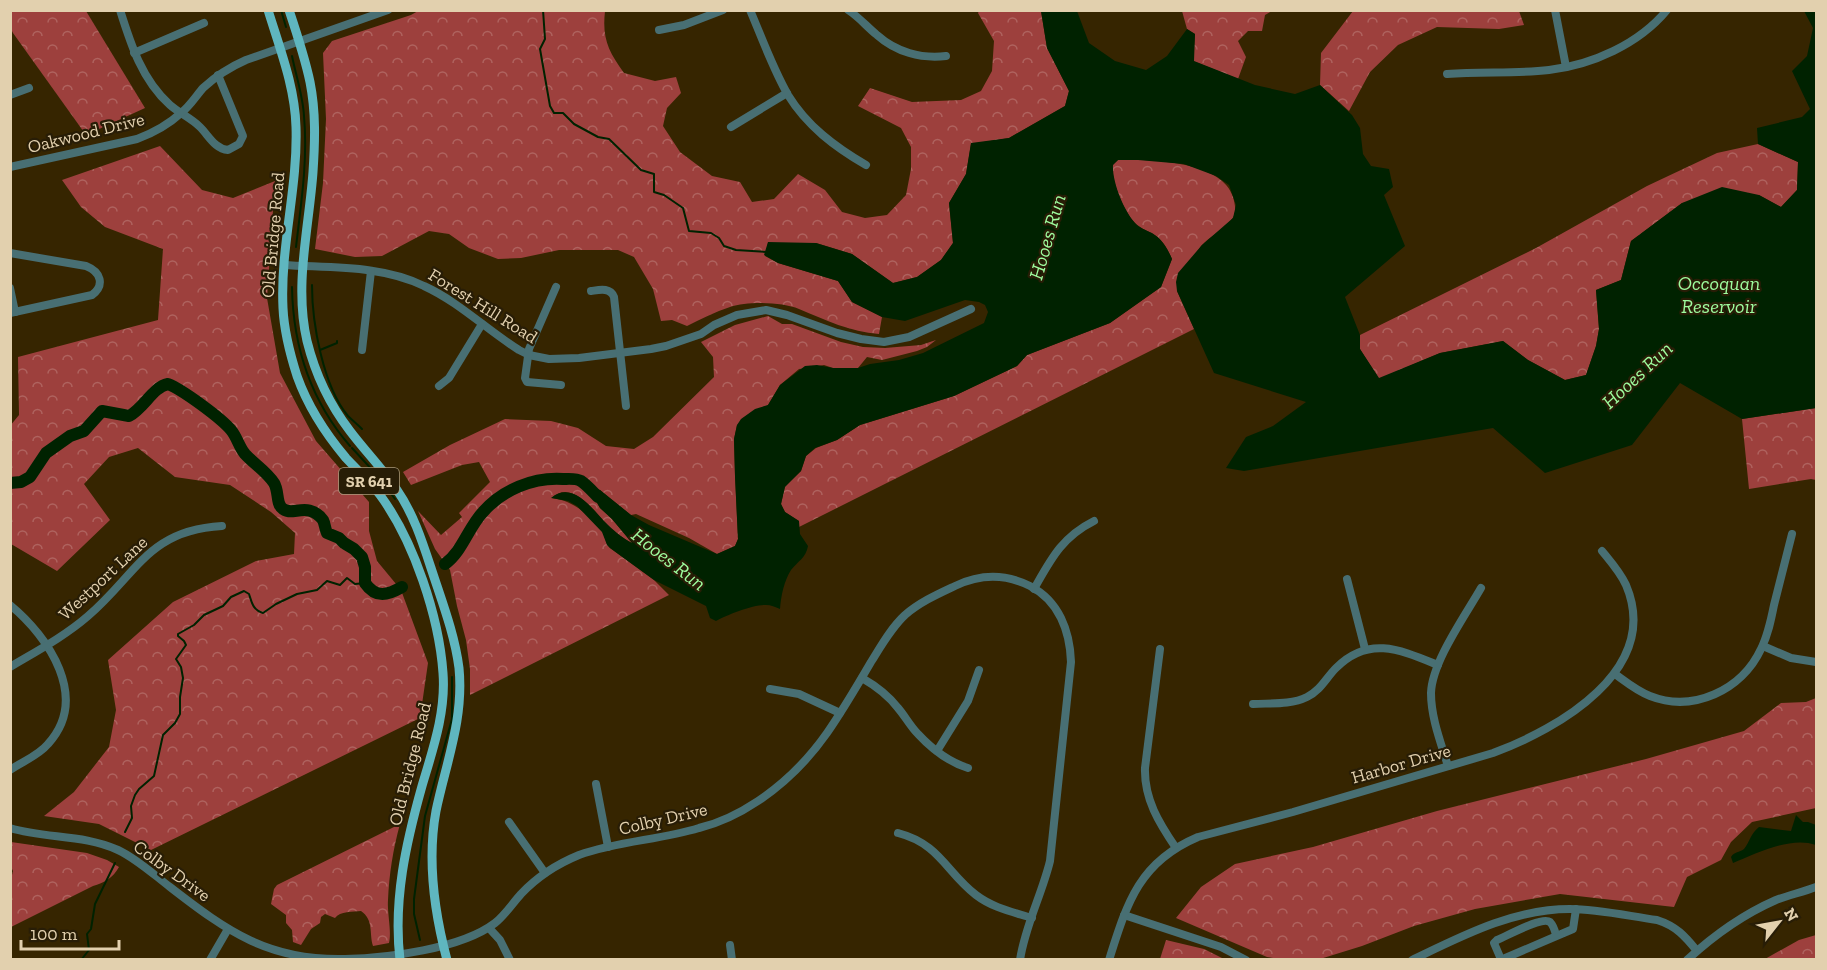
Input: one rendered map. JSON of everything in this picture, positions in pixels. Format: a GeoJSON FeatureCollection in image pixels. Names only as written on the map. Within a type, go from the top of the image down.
{"type":"FeatureCollection","features":[{"type":"Feature","properties":{"kind":"main road","name":"Old Bridge Road"},"geometry":{"type":"LineString","coordinates":[[268,10],[292,96],[296,126],[295,172],[284,265],[283,308],[284,325],[298,378],[315,415],[329,436],[375,488],[398,523],[421,580],[440,644],[443,699],[436,738],[403,864],[399,912],[400,957]]}},
{"type":"Feature","properties":{"kind":"main road","name":"Old Bridge Road"},"geometry":{"type":"LineString","coordinates":[[289,10],[310,84],[315,120],[313,172],[302,293],[304,325],[308,343],[317,373],[342,420],[395,486],[410,511],[426,551],[454,643],[460,679],[458,715],[436,812],[432,847],[434,894],[447,960]]}},
{"type":"Feature","properties":{"kind":"street"},"geometry":{"type":"LineString","coordinates":[[120,10],[134,53],[149,82],[168,103],[192,120],[217,146],[228,150],[236,147],[243,136],[218,75]]}},
{"type":"Feature","properties":{"kind":"street","name":"Oakwood Drive"},"geometry":{"type":"LineString","coordinates":[[10,167],[137,139],[162,127],[182,112],[218,75],[246,60],[388,10]]}},
{"type":"Feature","properties":{"kind":"street"},"geometry":{"type":"LineString","coordinates":[[659,30],[684,25],[723,10]]}},
{"type":"Feature","properties":{"kind":"street"},"geometry":{"type":"LineString","coordinates":[[750,10],[787,93],[805,118],[847,154],[866,165]]}},
{"type":"Feature","properties":{"kind":"street"},"geometry":{"type":"LineString","coordinates":[[849,10],[860,14],[876,34],[895,48],[928,57],[946,56]]}},
{"type":"Feature","properties":{"kind":"street"},"geometry":{"type":"LineString","coordinates":[[1555,10],[1566,67]]}},
{"type":"Feature","properties":{"kind":"street"},"geometry":{"type":"LineString","coordinates":[[1447,74],[1533,72],[1582,63],[1623,46],[1653,25],[1667,10]]}},
{"type":"Feature","properties":{"kind":"street"},"geometry":{"type":"LineString","coordinates":[[134,53],[204,23]]}},
{"type":"Feature","properties":{"kind":"street"},"geometry":{"type":"LineString","coordinates":[[10,95],[29,88]]}},
{"type":"Feature","properties":{"kind":"street"},"geometry":{"type":"LineString","coordinates":[[731,127],[787,93]]}},
{"type":"Feature","properties":{"kind":"street"},"geometry":{"type":"LineString","coordinates":[[10,253],[86,266],[96,272],[100,279],[99,288],[92,295],[13,312],[10,288]]}},
{"type":"Feature","properties":{"kind":"street","name":"Forest Hill Road"},"geometry":{"type":"LineString","coordinates":[[284,265],[371,271],[397,276],[423,285],[512,346],[528,355],[549,359],[620,353],[666,346],[700,334],[727,319],[755,311],[778,312],[837,333],[884,342],[909,337],[971,309]]}},
{"type":"Feature","properties":{"kind":"street"},"geometry":{"type":"LineString","coordinates":[[362,350],[371,271]]}},
{"type":"Feature","properties":{"kind":"street"},"geometry":{"type":"LineString","coordinates":[[556,287],[528,355],[525,378],[527,382],[561,385]]}},
{"type":"Feature","properties":{"kind":"street"},"geometry":{"type":"LineString","coordinates":[[591,291],[607,290],[613,293],[626,406]]}},
{"type":"Feature","properties":{"kind":"street"},"geometry":{"type":"LineString","coordinates":[[439,386],[449,378],[482,324]]}},
{"type":"Feature","properties":{"kind":"street"},"geometry":{"type":"LineString","coordinates":[[1034,589],[1058,549],[1078,529],[1094,521]]}},
{"type":"Feature","properties":{"kind":"street","name":"Westport Lane"},"geometry":{"type":"LineString","coordinates":[[10,668],[77,625],[100,606],[136,564],[157,546],[180,534],[222,526]]}},
{"type":"Feature","properties":{"kind":"street"},"geometry":{"type":"LineString","coordinates":[[1615,675],[1641,691],[1662,699],[1682,702],[1716,694],[1737,681],[1753,664],[1763,646],[1792,534]]}},
{"type":"Feature","properties":{"kind":"street","name":"Harbor Drive"},"geometry":{"type":"LineString","coordinates":[[1109,960],[1134,891],[1164,857],[1176,848],[1198,837],[1293,812],[1512,746],[1549,728],[1591,697],[1615,675],[1627,654],[1630,643],[1632,609],[1626,586],[1602,551]]}},
{"type":"Feature","properties":{"kind":"street","name":"Colby Drive"},"geometry":{"type":"LineString","coordinates":[[10,828],[31,834],[92,840],[119,851],[135,860],[205,914],[228,929],[263,946],[307,957],[344,959],[400,957],[480,933],[489,928],[504,915],[531,884],[545,873],[576,856],[608,847],[699,829],[741,811],[770,792],[799,768],[825,736],[896,624],[910,611],[926,600],[964,582],[985,577],[1007,578],[1034,589],[1050,602],[1061,618],[1069,639],[1071,662],[1050,861],[1020,960]]}},
{"type":"Feature","properties":{"kind":"street"},"geometry":{"type":"LineString","coordinates":[[1347,579],[1365,649]]}},
{"type":"Feature","properties":{"kind":"street"},"geometry":{"type":"LineString","coordinates":[[1448,766],[1438,735],[1431,695],[1432,682],[1438,665],[1481,588]]}},
{"type":"Feature","properties":{"kind":"street"},"geometry":{"type":"LineString","coordinates":[[10,605],[31,625],[47,645],[59,666],[66,695],[63,717],[55,736],[39,752],[10,770]]}},
{"type":"Feature","properties":{"kind":"street"},"geometry":{"type":"LineString","coordinates":[[1763,646],[1791,658],[1816,662]]}},
{"type":"Feature","properties":{"kind":"street"},"geometry":{"type":"LineString","coordinates":[[1253,704],[1297,701],[1305,698],[1320,688],[1344,661],[1365,649],[1394,648],[1438,665]]}},
{"type":"Feature","properties":{"kind":"street"},"geometry":{"type":"LineString","coordinates":[[1160,649],[1145,784],[1151,808],[1176,848]]}},
{"type":"Feature","properties":{"kind":"street"},"geometry":{"type":"LineString","coordinates":[[937,751],[968,701],[980,670]]}},
{"type":"Feature","properties":{"kind":"street"},"geometry":{"type":"LineString","coordinates":[[862,678],[882,691],[917,733],[937,751],[968,768]]}},
{"type":"Feature","properties":{"kind":"street"},"geometry":{"type":"LineString","coordinates":[[770,689],[799,694],[840,713]]}},
{"type":"Feature","properties":{"kind":"street"},"geometry":{"type":"LineString","coordinates":[[596,784],[608,847]]}},
{"type":"Feature","properties":{"kind":"street"},"geometry":{"type":"LineString","coordinates":[[509,822],[545,873]]}},
{"type":"Feature","properties":{"kind":"street"},"geometry":{"type":"LineString","coordinates":[[898,833],[916,839],[934,851],[984,901],[1032,918]]}},
{"type":"Feature","properties":{"kind":"street"},"geometry":{"type":"LineString","coordinates":[[1687,960],[1716,936],[1755,911],[1777,900],[1816,887]]}},
{"type":"Feature","properties":{"kind":"street"},"geometry":{"type":"LineString","coordinates":[[1412,960],[1496,923],[1536,912],[1576,909],[1667,923],[1681,932],[1697,951]]}},
{"type":"Feature","properties":{"kind":"street"},"geometry":{"type":"LineString","coordinates":[[1556,935],[1552,924],[1548,921],[1540,921],[1494,943],[1503,959],[1573,929],[1576,909]]}},
{"type":"Feature","properties":{"kind":"street"},"geometry":{"type":"LineString","coordinates":[[1124,915],[1221,947],[1246,960]]}},
{"type":"Feature","properties":{"kind":"street"},"geometry":{"type":"LineString","coordinates":[[489,928],[500,940],[510,960]]}},
{"type":"Feature","properties":{"kind":"street"},"geometry":{"type":"LineString","coordinates":[[210,960],[228,929]]}},
{"type":"Feature","properties":{"kind":"street"},"geometry":{"type":"LineString","coordinates":[[730,945],[732,960]]}},
{"type":"Feature","properties":{"kind":"green space"},"geometry":{"type":"Polygon","coordinates":[[[10,11],[86,11],[145,108],[86,135],[13,33],[10,11]]]}},
{"type":"Feature","properties":{"kind":"green space"},"geometry":{"type":"Polygon","coordinates":[[[418,11],[605,11],[604,29],[607,44],[624,73],[655,81],[676,77],[681,93],[667,108],[663,126],[680,152],[712,176],[740,182],[752,202],[774,199],[798,174],[825,190],[842,212],[865,218],[887,215],[906,195],[911,169],[911,147],[901,128],[858,106],[870,88],[912,102],[961,100],[981,91],[992,71],[994,41],[979,11],[1041,11],[1047,48],[1069,91],[1065,106],[1009,138],[971,144],[966,174],[949,203],[953,243],[941,260],[917,277],[893,283],[852,254],[816,243],[768,243],[765,256],[778,263],[838,281],[852,302],[882,317],[879,334],[848,328],[792,307],[765,303],[730,307],[687,326],[672,320],[661,321],[653,289],[634,257],[618,250],[559,250],[521,258],[498,259],[469,248],[449,234],[429,231],[382,256],[355,257],[315,249],[323,183],[326,119],[323,53],[332,41],[418,11]]]}},
{"type":"Feature","properties":{"kind":"green space"},"geometry":{"type":"Polygon","coordinates":[[[1182,11],[1272,11],[1265,15],[1262,31],[1248,31],[1238,41],[1246,57],[1238,79],[1193,61],[1195,34],[1187,29],[1182,11]]]}},
{"type":"Feature","properties":{"kind":"green space"},"geometry":{"type":"Polygon","coordinates":[[[1353,11],[1519,11],[1524,25],[1499,29],[1437,27],[1398,45],[1370,72],[1349,111],[1320,85],[1321,53],[1353,11]]]}},
{"type":"Feature","properties":{"kind":"green space"},"geometry":{"type":"Polygon","coordinates":[[[1758,144],[1798,162],[1797,190],[1781,207],[1759,195],[1682,203],[1631,241],[1621,280],[1596,290],[1599,329],[1586,375],[1565,380],[1528,360],[1503,341],[1440,353],[1379,379],[1360,349],[1360,335],[1536,248],[1647,186],[1717,153],[1758,144]]]}},
{"type":"Feature","properties":{"kind":"green space"},"geometry":{"type":"Polygon","coordinates":[[[160,146],[202,190],[233,198],[275,181],[267,298],[280,373],[316,441],[369,502],[369,531],[377,561],[401,590],[428,663],[420,718],[151,850],[99,824],[44,816],[74,792],[109,747],[116,710],[108,660],[173,602],[256,561],[294,554],[295,533],[271,512],[230,485],[175,477],[138,448],[109,457],[84,484],[110,520],[57,571],[11,544],[10,426],[19,415],[18,357],[158,320],[163,249],[105,227],[81,207],[62,180],[160,146]]]}},
{"type":"Feature","properties":{"kind":"green space"},"geometry":{"type":"Polygon","coordinates":[[[1118,160],[1148,160],[1200,169],[1215,176],[1226,185],[1233,197],[1234,217],[1201,246],[1177,291],[1194,329],[799,527],[799,521],[785,512],[781,504],[785,486],[801,471],[806,456],[816,448],[837,440],[860,425],[954,396],[1017,366],[1027,355],[1110,323],[1161,287],[1172,259],[1161,241],[1137,225],[1126,211],[1112,172],[1112,165],[1118,160]]]}},
{"type":"Feature","properties":{"kind":"green space"},"geometry":{"type":"Polygon","coordinates":[[[768,316],[782,324],[792,324],[841,342],[863,347],[921,345],[936,340],[917,351],[882,360],[867,357],[858,368],[833,368],[824,365],[799,369],[780,385],[768,405],[737,425],[734,439],[738,539],[735,546],[717,554],[689,538],[636,514],[631,515],[600,490],[588,487],[600,508],[633,544],[609,527],[584,500],[576,495],[568,492],[560,493],[552,498],[574,505],[586,514],[602,531],[610,548],[654,580],[669,595],[470,695],[470,669],[466,640],[450,570],[435,549],[418,511],[441,535],[462,517],[459,513],[490,482],[479,462],[462,465],[411,485],[403,472],[450,445],[505,419],[551,421],[578,428],[606,446],[634,449],[653,437],[714,377],[713,357],[701,342],[735,325],[768,316]]]}},
{"type":"Feature","properties":{"kind":"green space"},"geometry":{"type":"Polygon","coordinates":[[[1816,408],[1816,480],[1749,489],[1742,419],[1816,408]]]}},
{"type":"Feature","properties":{"kind":"green space"},"geometry":{"type":"Polygon","coordinates":[[[1816,698],[1816,808],[1752,822],[1731,842],[1721,860],[1687,877],[1674,907],[1560,894],[1475,909],[1414,926],[1320,959],[1267,957],[1176,918],[1201,887],[1235,864],[1313,847],[1437,811],[1646,759],[1744,731],[1781,703],[1806,702],[1816,698]]]}},
{"type":"Feature","properties":{"kind":"green space"},"geometry":{"type":"Polygon","coordinates":[[[400,824],[389,881],[389,943],[373,946],[368,918],[361,911],[343,913],[335,918],[325,914],[321,917],[320,923],[311,929],[301,945],[293,942],[292,930],[286,923],[286,915],[271,904],[277,885],[400,824]]]}},
{"type":"Feature","properties":{"kind":"green space"},"geometry":{"type":"Polygon","coordinates":[[[11,842],[87,853],[119,867],[104,882],[11,927],[13,871],[11,842]]]}},
{"type":"Feature","properties":{"kind":"green space"},"geometry":{"type":"Polygon","coordinates":[[[1816,935],[1816,959],[1765,959],[1799,940],[1816,935]]]}},
{"type":"Feature","properties":{"kind":"green space"},"geometry":{"type":"Polygon","coordinates":[[[1166,940],[1204,949],[1224,959],[1160,959],[1166,940]]]}},
{"type":"Feature","properties":{"kind":"water","name":"Occoquan Reservoir"},"geometry":{"type":"Polygon","coordinates":[[[1041,11],[1077,11],[1089,43],[1115,61],[1146,70],[1167,56],[1187,29],[1195,34],[1194,61],[1255,85],[1295,94],[1320,85],[1352,115],[1360,128],[1363,154],[1371,166],[1389,169],[1393,187],[1384,195],[1405,246],[1345,297],[1360,335],[1360,349],[1379,378],[1440,353],[1503,341],[1528,360],[1565,380],[1586,375],[1599,329],[1596,290],[1621,280],[1631,241],[1682,203],[1722,187],[1759,195],[1781,207],[1797,190],[1798,162],[1758,144],[1757,128],[1802,117],[1810,109],[1792,71],[1807,56],[1813,28],[1804,11],[1816,11],[1816,408],[1742,419],[1680,383],[1632,445],[1545,473],[1493,428],[1244,471],[1226,468],[1246,437],[1273,426],[1306,402],[1214,373],[1177,291],[1178,273],[1202,245],[1233,218],[1236,205],[1229,185],[1216,176],[1184,164],[1118,160],[1113,165],[1114,180],[1127,211],[1137,225],[1156,235],[1162,241],[1172,259],[1161,287],[1110,323],[1027,355],[1017,366],[954,396],[860,425],[837,440],[815,448],[806,456],[801,471],[785,487],[781,504],[785,512],[799,521],[800,534],[808,546],[804,556],[786,579],[780,609],[770,605],[761,605],[741,610],[716,621],[710,618],[706,606],[654,580],[610,548],[602,532],[577,506],[568,501],[551,498],[559,493],[574,494],[588,504],[614,531],[632,543],[600,508],[588,487],[600,490],[631,515],[649,525],[717,554],[735,546],[738,539],[734,439],[737,425],[741,419],[755,409],[768,405],[780,385],[805,366],[858,368],[923,353],[984,323],[988,312],[985,305],[965,300],[905,321],[882,317],[852,302],[838,281],[778,263],[764,255],[768,242],[816,243],[852,254],[893,283],[917,277],[941,260],[953,243],[949,203],[966,174],[971,143],[1009,138],[1065,106],[1069,91],[1047,48],[1041,11]]]}},
{"type":"Feature","properties":{"kind":"water"},"geometry":{"type":"Polygon","coordinates":[[[1796,815],[1803,822],[1816,825],[1816,845],[1785,844],[1733,863],[1731,857],[1744,849],[1759,827],[1791,831],[1796,815]]]}},
{"type":"Feature","properties":{"kind":"waterway"},"geometry":{"type":"LineString","coordinates":[[281,10],[286,27]]}},
{"type":"Feature","properties":{"kind":"waterway"},"geometry":{"type":"LineString","coordinates":[[543,10],[545,39],[540,49],[550,106],[554,113],[563,113],[574,124],[598,137],[609,139],[641,170],[654,174],[654,192],[664,195],[683,208],[689,231],[711,233],[719,238],[724,246],[736,250],[767,252]]}},
{"type":"Feature","properties":{"kind":"waterway"},"geometry":{"type":"LineString","coordinates":[[292,56],[302,101],[305,132],[303,182],[296,247]]}},
{"type":"Feature","properties":{"kind":"waterway"},"geometry":{"type":"LineString","coordinates":[[312,285],[314,317],[326,371],[339,403],[348,416],[362,429]]}},
{"type":"Feature","properties":{"kind":"waterway"},"geometry":{"type":"LineString","coordinates":[[292,287],[296,330],[307,372],[336,429],[350,446]]}},
{"type":"Feature","properties":{"kind":"waterway"},"geometry":{"type":"LineString","coordinates":[[320,350],[337,341]]}},
{"type":"Feature","properties":{"kind":"waterway","name":"Hooes Run"},"geometry":{"type":"LineString","coordinates":[[10,483],[21,482],[30,477],[46,453],[70,436],[84,431],[102,411],[129,416],[158,389],[168,384],[201,405],[231,430],[245,454],[274,483],[282,508],[286,511],[306,510],[317,514],[323,520],[327,533],[339,538],[362,557],[365,567],[365,583],[373,592],[382,594],[402,587]]}},
{"type":"Feature","properties":{"kind":"waterway"},"geometry":{"type":"LineString","coordinates":[[352,448],[395,499]]}},
{"type":"Feature","properties":{"kind":"waterway","name":"Hooes Run"},"geometry":{"type":"LineString","coordinates":[[445,564],[456,553],[483,512],[499,497],[519,486],[541,480],[574,479],[579,480],[598,497]]}},
{"type":"Feature","properties":{"kind":"waterway"},"geometry":{"type":"LineString","coordinates":[[125,832],[132,818],[131,806],[135,795],[154,776],[163,735],[180,714],[183,678],[181,667],[176,659],[186,645],[178,634],[194,625],[204,615],[223,606],[231,597],[244,591],[249,594],[255,608],[263,613],[297,594],[317,590],[327,581],[340,585],[347,578],[355,584],[365,583]]}},
{"type":"Feature","properties":{"kind":"waterway"},"geometry":{"type":"LineString","coordinates":[[420,940],[414,914],[414,899],[425,816],[452,719],[452,677]]}},
{"type":"Feature","properties":{"kind":"waterway"},"geometry":{"type":"LineString","coordinates":[[81,960],[89,950],[87,934],[91,929],[95,904],[115,863]]}}]}
